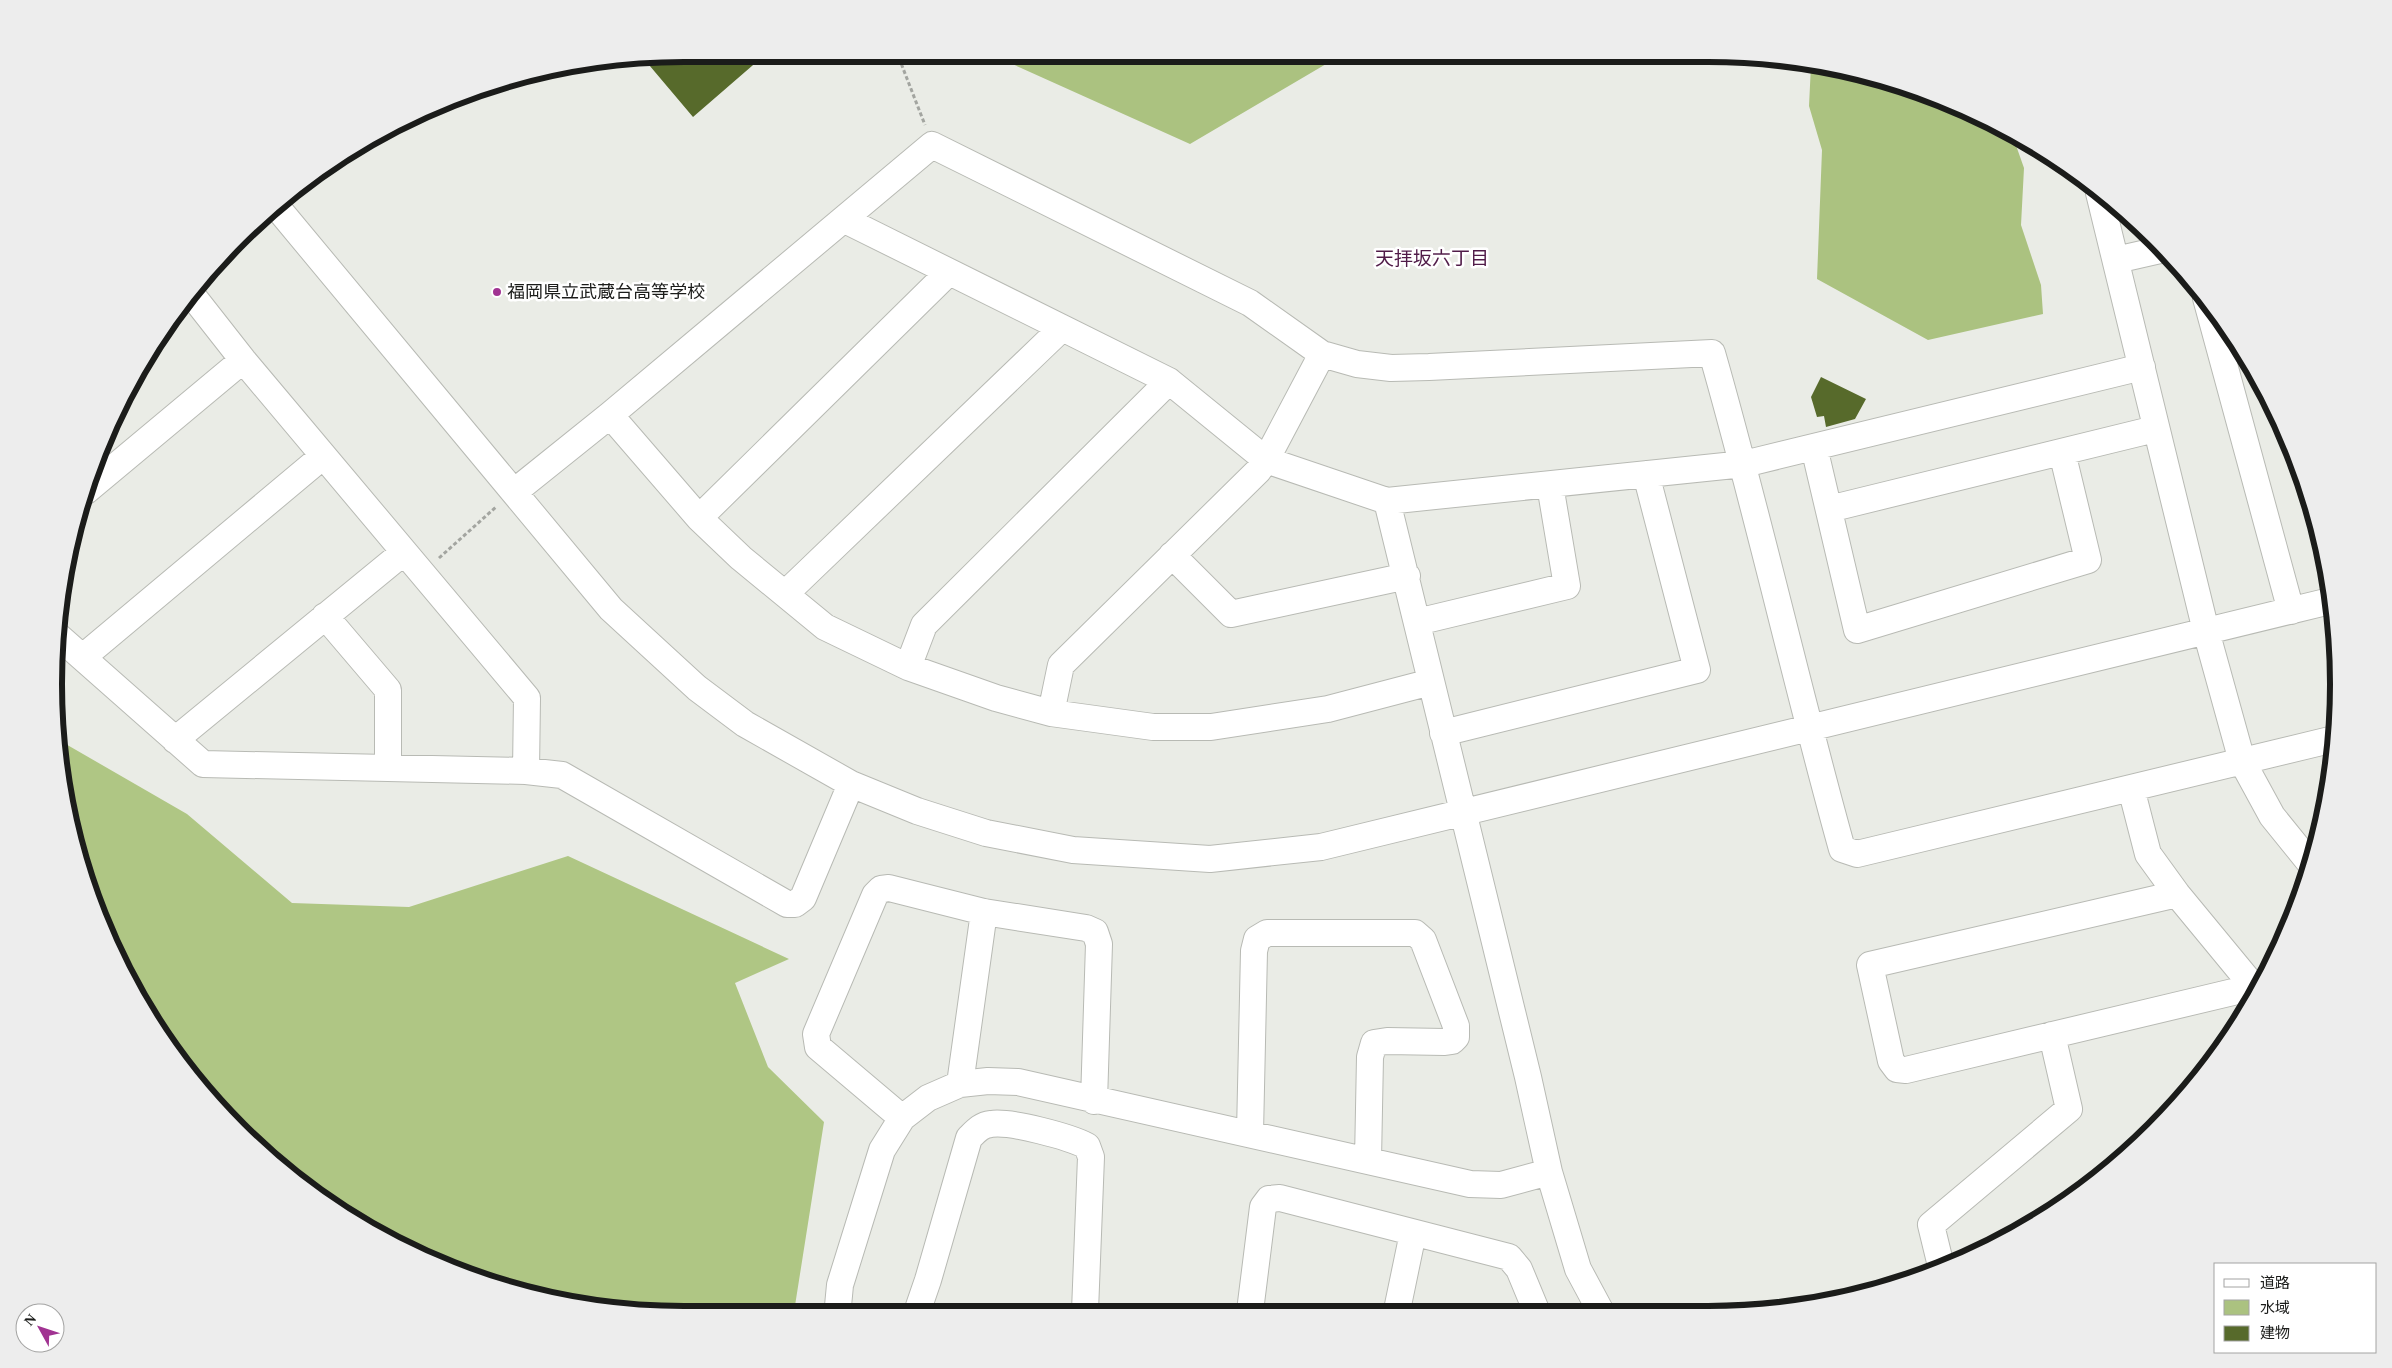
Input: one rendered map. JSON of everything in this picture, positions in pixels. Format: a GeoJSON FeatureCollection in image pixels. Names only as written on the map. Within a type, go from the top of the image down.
{"type":"FeatureCollection","features":[{"type":"Feature","properties":{"kind":"street"},"geometry":{"type":"LineString","coordinates":[[514,492],[845,220],[932,145],[1250,303],[1322,354],[1357,364],[1391,368],[1712,352],[1744,464],[1808,728],[1842,849],[1857,854],[2326,741]]}},
{"type":"Feature","properties":{"kind":"street"},"geometry":{"type":"LineString","coordinates":[[2102,204],[2142,367],[2155,429],[2206,631],[2242,760],[2272,816],[2305,857]]}},
{"type":"Feature","properties":{"kind":"street"},"geometry":{"type":"LineString","coordinates":[[281,212],[611,608],[697,688],[745,724],[851,784],[917,811],[986,833],[1073,850],[1210,859],[1322,847],[1463,811],[2324,603]]}},
{"type":"Feature","properties":{"kind":"street"},"geometry":{"type":"LineString","coordinates":[[845,220],[1169,382],[1266,460],[1387,501],[1744,464],[2142,367]]}},
{"type":"Feature","properties":{"kind":"street"},"geometry":{"type":"LineString","coordinates":[[2116,260],[2153,252]]}},
{"type":"Feature","properties":{"kind":"street"},"geometry":{"type":"LineString","coordinates":[[699,518],[949,272]]}},
{"type":"Feature","properties":{"kind":"street"},"geometry":{"type":"LineString","coordinates":[[196,300],[243,360],[527,698],[526,771]]}},
{"type":"Feature","properties":{"kind":"street"},"geometry":{"type":"LineString","coordinates":[[2212,322],[2291,611]]}},
{"type":"Feature","properties":{"kind":"street"},"geometry":{"type":"LineString","coordinates":[[785,594],[1062,328]]}},
{"type":"Feature","properties":{"kind":"street"},"geometry":{"type":"LineString","coordinates":[[1051,713],[1061,665],[1258,471],[1266,460],[1322,354]]}},
{"type":"Feature","properties":{"kind":"street"},"geometry":{"type":"LineString","coordinates":[[95,483],[243,360]]}},
{"type":"Feature","properties":{"kind":"street"},"geometry":{"type":"LineString","coordinates":[[908,667],[924,625],[1169,382]]}},
{"type":"Feature","properties":{"kind":"street"},"geometry":{"type":"LineString","coordinates":[[610,415],[699,518],[741,558],[825,627],[908,667],[996,698],[1051,713],[1153,728],[1211,727],[1328,709],[1431,682]]}},
{"type":"Feature","properties":{"kind":"street"},"geometry":{"type":"LineString","coordinates":[[1829,509],[2155,429]]}},
{"type":"Feature","properties":{"kind":"street"},"geometry":{"type":"LineString","coordinates":[[1814,447],[1857,630],[2088,560],[2062,452]]}},
{"type":"Feature","properties":{"kind":"street"},"geometry":{"type":"LineString","coordinates":[[83,657],[323,456]]}},
{"type":"Feature","properties":{"kind":"street"},"geometry":{"type":"LineString","coordinates":[[1443,733],[1697,670],[1646,474]]}},
{"type":"Feature","properties":{"kind":"street"},"geometry":{"type":"LineString","coordinates":[[1417,622],[1567,586],[1550,485]]}},
{"type":"Feature","properties":{"kind":"street"},"geometry":{"type":"LineString","coordinates":[[1387,501],[1407,576],[1443,733],[1526,1067],[1549,1172],[1578,1269],[1598,1306]]}},
{"type":"Feature","properties":{"kind":"street"},"geometry":{"type":"LineString","coordinates":[[175,740],[404,552]]}},
{"type":"Feature","properties":{"kind":"street"},"geometry":{"type":"LineString","coordinates":[[1172,555],[1231,614],[1407,576]]}},
{"type":"Feature","properties":{"kind":"street"},"geometry":{"type":"LineString","coordinates":[[324,616],[388,690],[388,768]]}},
{"type":"Feature","properties":{"kind":"street"},"geometry":{"type":"LineString","coordinates":[[64,641],[203,764],[526,771],[562,775],[787,904],[796,904],[803,898],[851,784]]}},
{"type":"Feature","properties":{"kind":"street"},"geometry":{"type":"LineString","coordinates":[[2131,788],[2148,854],[2177,894],[2252,984]]}},
{"type":"Feature","properties":{"kind":"street"},"geometry":{"type":"LineString","coordinates":[[902,1118],[818,1047],[816,1034],[875,895],[881,890],[889,888],[984,912],[1086,928],[1095,932],[1099,944],[1094,1101]]}},
{"type":"Feature","properties":{"kind":"street"},"geometry":{"type":"LineString","coordinates":[[2177,894],[1870,965],[1891,1061],[1897,1069],[1906,1070],[2248,991]]}},
{"type":"Feature","properties":{"kind":"street"},"geometry":{"type":"LineString","coordinates":[[960,1084],[984,912]]}},
{"type":"Feature","properties":{"kind":"street"},"geometry":{"type":"LineString","coordinates":[[1250,1133],[1254,951],[1257,939],[1267,933],[1415,933],[1423,940],[1456,1026],[1456,1037],[1452,1041],[1445,1042],[1387,1041],[1374,1043],[1370,1057],[1368,1160]]}},
{"type":"Feature","properties":{"kind":"street"},"geometry":{"type":"LineString","coordinates":[[1940,1261],[1931,1225],[2069,1109],[2052,1035]]}},
{"type":"Feature","properties":{"kind":"street"},"geometry":{"type":"LineString","coordinates":[[838,1306],[840,1285],[882,1150],[902,1118],[928,1098],[960,1084],[988,1081],[1018,1082],[1094,1101],[1250,1133],[1470,1184],[1501,1185],[1549,1172]]}},
{"type":"Feature","properties":{"kind":"street"},"geometry":{"type":"LineString","coordinates":[[919,1306],[969,1138],[979,1127],[1003,1124],[1076,1140],[1087,1146],[1090,1156],[1085,1306]]}},
{"type":"Feature","properties":{"kind":"street"},"geometry":{"type":"LineString","coordinates":[[1251,1306],[1263,1207],[1269,1199],[1280,1198],[1509,1257],[1519,1269],[1534,1306]]}},
{"type":"Feature","properties":{"kind":"street"},"geometry":{"type":"LineString","coordinates":[[1398,1306],[1413,1233]]}},
{"type":"Feature","properties":{"kind":"path"},"geometry":{"type":"LineString","coordinates":[[901,62],[932,145]]}},
{"type":"Feature","properties":{"kind":"path"},"geometry":{"type":"LineString","coordinates":[[421,573],[514,492]]}},
{"type":"Feature","properties":{"kind":"shaded area"},"geometry":{"type":"Polygon","coordinates":[[[66,744],[187,814],[292,903],[409,907],[568,856],[789,959],[735,983],[768,1067],[824,1122],[795,1306],[643,1304],[563,1294],[484,1273],[409,1241],[339,1201],[274,1151],[217,1094],[167,1029],[127,959],[95,884],[74,805],[66,744]]]}},
{"type":"Feature","properties":{"kind":"water"},"geometry":{"type":"Polygon","coordinates":[[[1008,62],[1329,62],[1190,144],[1008,62]]]}},
{"type":"Feature","properties":{"kind":"water"},"geometry":{"type":"Polygon","coordinates":[[[1811,71],[1829,74],[1908,95],[1946,110],[2016,144],[2024,168],[2021,225],[2041,285],[2043,314],[1928,340],[1817,279],[1822,150],[1809,106],[1811,71]]]}},
{"type":"Feature","properties":{"kind":"building"},"geometry":{"type":"Polygon","coordinates":[[[757,62],[693,117],[648,64],[757,62]]]}},
{"type":"Feature","properties":{"kind":"building"},"geometry":{"type":"Polygon","coordinates":[[[1821,377],[1866,399],[1855,419],[1826,427],[1824,416],[1817,417],[1811,397],[1821,377]]]}},
{"type":"Feature","properties":{"kind":"place","name":"福岡県立武蔵台高等学校"},"geometry":{"type":"Point","coordinates":[497,292]}},
{"type":"Feature","properties":{"kind":"district","name":"天拝坂六丁目"},"geometry":{"type":"Point","coordinates":[1432,258]}}]}
